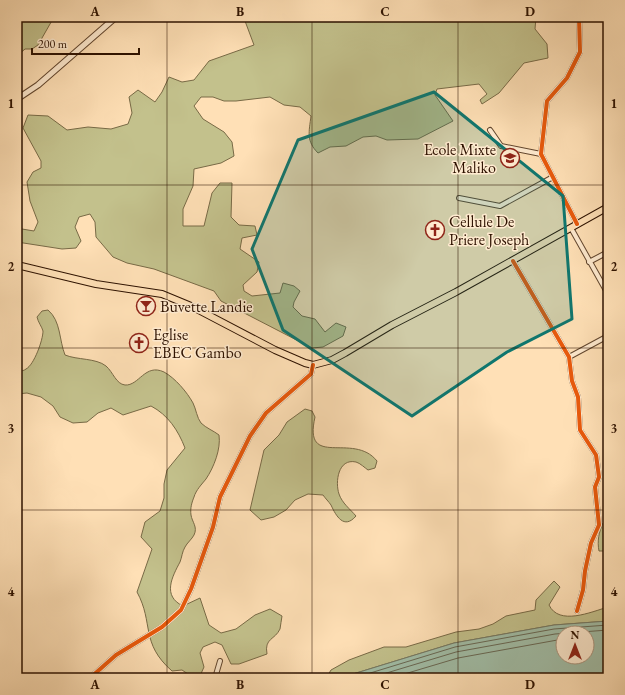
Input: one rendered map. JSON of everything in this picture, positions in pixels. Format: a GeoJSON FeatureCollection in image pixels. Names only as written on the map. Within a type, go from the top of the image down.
{"type":"FeatureCollection","features":[{"type":"Feature","properties":{"kind":"main road"},"geometry":{"type":"LineString","coordinates":[[17,265],[96,284],[162,294],[192,306],[275,350],[305,363],[314,365],[332,360],[392,325],[513,261],[608,208]]}},
{"type":"Feature","properties":{"kind":"street"},"geometry":{"type":"LineString","coordinates":[[17,99],[38,85],[116,17]]}},
{"type":"Feature","properties":{"kind":"street"},"geometry":{"type":"LineString","coordinates":[[577,224],[540,154],[547,101],[567,78],[580,52],[579,17]]}},
{"type":"Feature","properties":{"kind":"street"},"geometry":{"type":"LineString","coordinates":[[490,130],[501,146],[540,154]]}},
{"type":"Feature","properties":{"kind":"street"},"geometry":{"type":"LineString","coordinates":[[459,198],[500,206],[553,177]]}},
{"type":"Feature","properties":{"kind":"street"},"geometry":{"type":"LineString","coordinates":[[571,228],[608,294]]}},
{"type":"Feature","properties":{"kind":"street"},"geometry":{"type":"LineString","coordinates":[[590,262],[608,252]]}},
{"type":"Feature","properties":{"kind":"street"},"geometry":{"type":"LineString","coordinates":[[513,261],[569,357],[572,381],[578,397],[580,430],[596,455],[599,477],[595,487],[598,525],[591,543],[585,570],[583,590],[577,611]]}},
{"type":"Feature","properties":{"kind":"street"},"geometry":{"type":"LineString","coordinates":[[569,357],[608,336]]}},
{"type":"Feature","properties":{"kind":"street"},"geometry":{"type":"LineString","coordinates":[[90,678],[116,655],[162,628],[181,610],[191,589],[212,527],[220,497],[250,436],[266,412],[311,374],[314,365]]}},
{"type":"Feature","properties":{"kind":"street"},"geometry":{"type":"LineString","coordinates":[[215,678],[220,661]]}},
{"type":"Feature","properties":{"kind":"highlighted area"},"geometry":{"type":"Polygon","coordinates":[[[434,92],[563,196],[572,319],[507,352],[412,416],[283,330],[252,249],[298,140],[434,92]]]}},
{"type":"Feature","properties":{"kind":"shaded area"},"geometry":{"type":"Polygon","coordinates":[[[17,17],[54,17],[38,45],[32,49],[25,49],[17,56],[17,17]]]}},
{"type":"Feature","properties":{"kind":"shaded area"},"geometry":{"type":"Polygon","coordinates":[[[242,17],[536,17],[535,29],[547,44],[548,58],[524,63],[499,93],[482,104],[480,100],[487,94],[479,84],[437,89],[435,95],[453,121],[418,139],[387,140],[376,136],[363,137],[346,146],[330,147],[318,153],[314,149],[309,136],[311,116],[300,107],[284,105],[270,97],[224,101],[213,97],[201,97],[194,106],[203,119],[224,132],[232,142],[234,156],[221,163],[194,169],[193,186],[183,209],[183,226],[204,226],[212,193],[220,183],[232,183],[231,217],[239,225],[255,226],[257,235],[242,238],[240,249],[259,262],[257,272],[243,285],[244,291],[252,296],[280,293],[283,283],[294,286],[300,291],[293,307],[302,316],[315,319],[325,332],[336,323],[346,327],[343,336],[323,347],[312,348],[221,301],[214,291],[154,269],[127,263],[113,257],[96,237],[95,222],[90,214],[79,217],[75,227],[81,241],[76,248],[62,249],[17,242],[17,225],[22,229],[34,231],[38,222],[30,201],[27,182],[33,172],[41,168],[41,161],[23,128],[28,115],[48,116],[67,130],[88,127],[111,129],[128,124],[132,113],[129,97],[138,90],[155,102],[162,92],[169,77],[182,82],[194,80],[209,61],[254,45],[242,17]]]}},
{"type":"Feature","properties":{"kind":"shaded area"},"geometry":{"type":"Polygon","coordinates":[[[48,310],[58,325],[65,355],[102,363],[119,382],[125,385],[134,382],[152,370],[164,372],[187,394],[193,403],[198,419],[201,423],[219,435],[218,452],[212,469],[196,492],[193,501],[191,512],[195,532],[183,551],[172,580],[171,592],[177,602],[183,606],[200,598],[209,625],[221,633],[236,629],[255,615],[270,609],[282,616],[278,633],[268,642],[266,649],[267,654],[239,664],[231,664],[222,645],[215,642],[203,647],[200,653],[204,667],[199,678],[194,678],[182,670],[172,671],[155,651],[151,642],[142,603],[137,592],[152,549],[141,537],[145,522],[160,511],[164,498],[164,484],[167,470],[185,448],[172,424],[167,418],[151,406],[123,415],[111,408],[98,413],[87,422],[73,423],[60,417],[53,406],[41,397],[27,393],[17,394],[17,372],[29,367],[38,352],[43,331],[37,317],[42,311],[48,310]]]}},
{"type":"Feature","properties":{"kind":"shaded area"},"geometry":{"type":"Polygon","coordinates":[[[305,409],[312,411],[315,417],[313,433],[316,442],[323,446],[332,448],[356,449],[367,453],[377,461],[375,468],[368,470],[361,464],[350,462],[345,464],[339,472],[337,483],[340,497],[356,516],[348,522],[344,522],[338,517],[323,495],[308,494],[295,500],[286,510],[274,517],[261,520],[250,510],[264,450],[279,435],[287,422],[305,409]]]}},
{"type":"Feature","properties":{"kind":"shaded area"},"geometry":{"type":"Polygon","coordinates":[[[603,523],[608,523],[608,551],[599,551],[598,544],[600,530],[603,523]]]}},
{"type":"Feature","properties":{"kind":"shaded area"},"geometry":{"type":"Polygon","coordinates":[[[554,581],[560,587],[549,605],[554,611],[560,615],[576,616],[608,607],[608,621],[554,625],[454,643],[340,678],[319,678],[328,675],[331,670],[349,660],[384,647],[406,647],[456,632],[479,629],[493,624],[506,616],[535,610],[536,600],[554,581]]]}},
{"type":"Feature","properties":{"kind":"shaded area"},"geometry":{"type":"Polygon","coordinates":[[[279,674],[303,678],[258,678],[279,674]]]}},
{"type":"Feature","properties":{"kind":"water"},"geometry":{"type":"Polygon","coordinates":[[[608,621],[608,678],[340,678],[454,643],[554,625],[608,621]]]}},
{"type":"Feature","properties":{"kind":"cycle path"},"geometry":{"type":"LineString","coordinates":[[577,224],[541,154],[547,101],[567,78],[580,52],[579,17]]}},
{"type":"Feature","properties":{"kind":"cycle path"},"geometry":{"type":"LineString","coordinates":[[513,261],[569,357],[572,381],[578,397],[580,430],[596,455],[599,477],[595,487],[599,525],[591,543],[585,571],[583,590],[577,611]]}},
{"type":"Feature","properties":{"kind":"cycle path"},"geometry":{"type":"LineString","coordinates":[[90,678],[116,655],[162,627],[181,610],[191,589],[213,527],[220,497],[250,436],[266,413],[311,374],[313,365]]}},
{"type":"Feature","properties":{"kind":"place","name":"Ecole Mixte Maliko"},"geometry":{"type":"Point","coordinates":[510,158]}},
{"type":"Feature","properties":{"kind":"place","name":"Cellule De Priere Joseph"},"geometry":{"type":"Point","coordinates":[435,230]}},
{"type":"Feature","properties":{"kind":"place","name":"Buvette Landie"},"geometry":{"type":"Point","coordinates":[146,306]}},
{"type":"Feature","properties":{"kind":"place","name":"Eglise EBEC Gambo"},"geometry":{"type":"Point","coordinates":[139,343]}}]}
